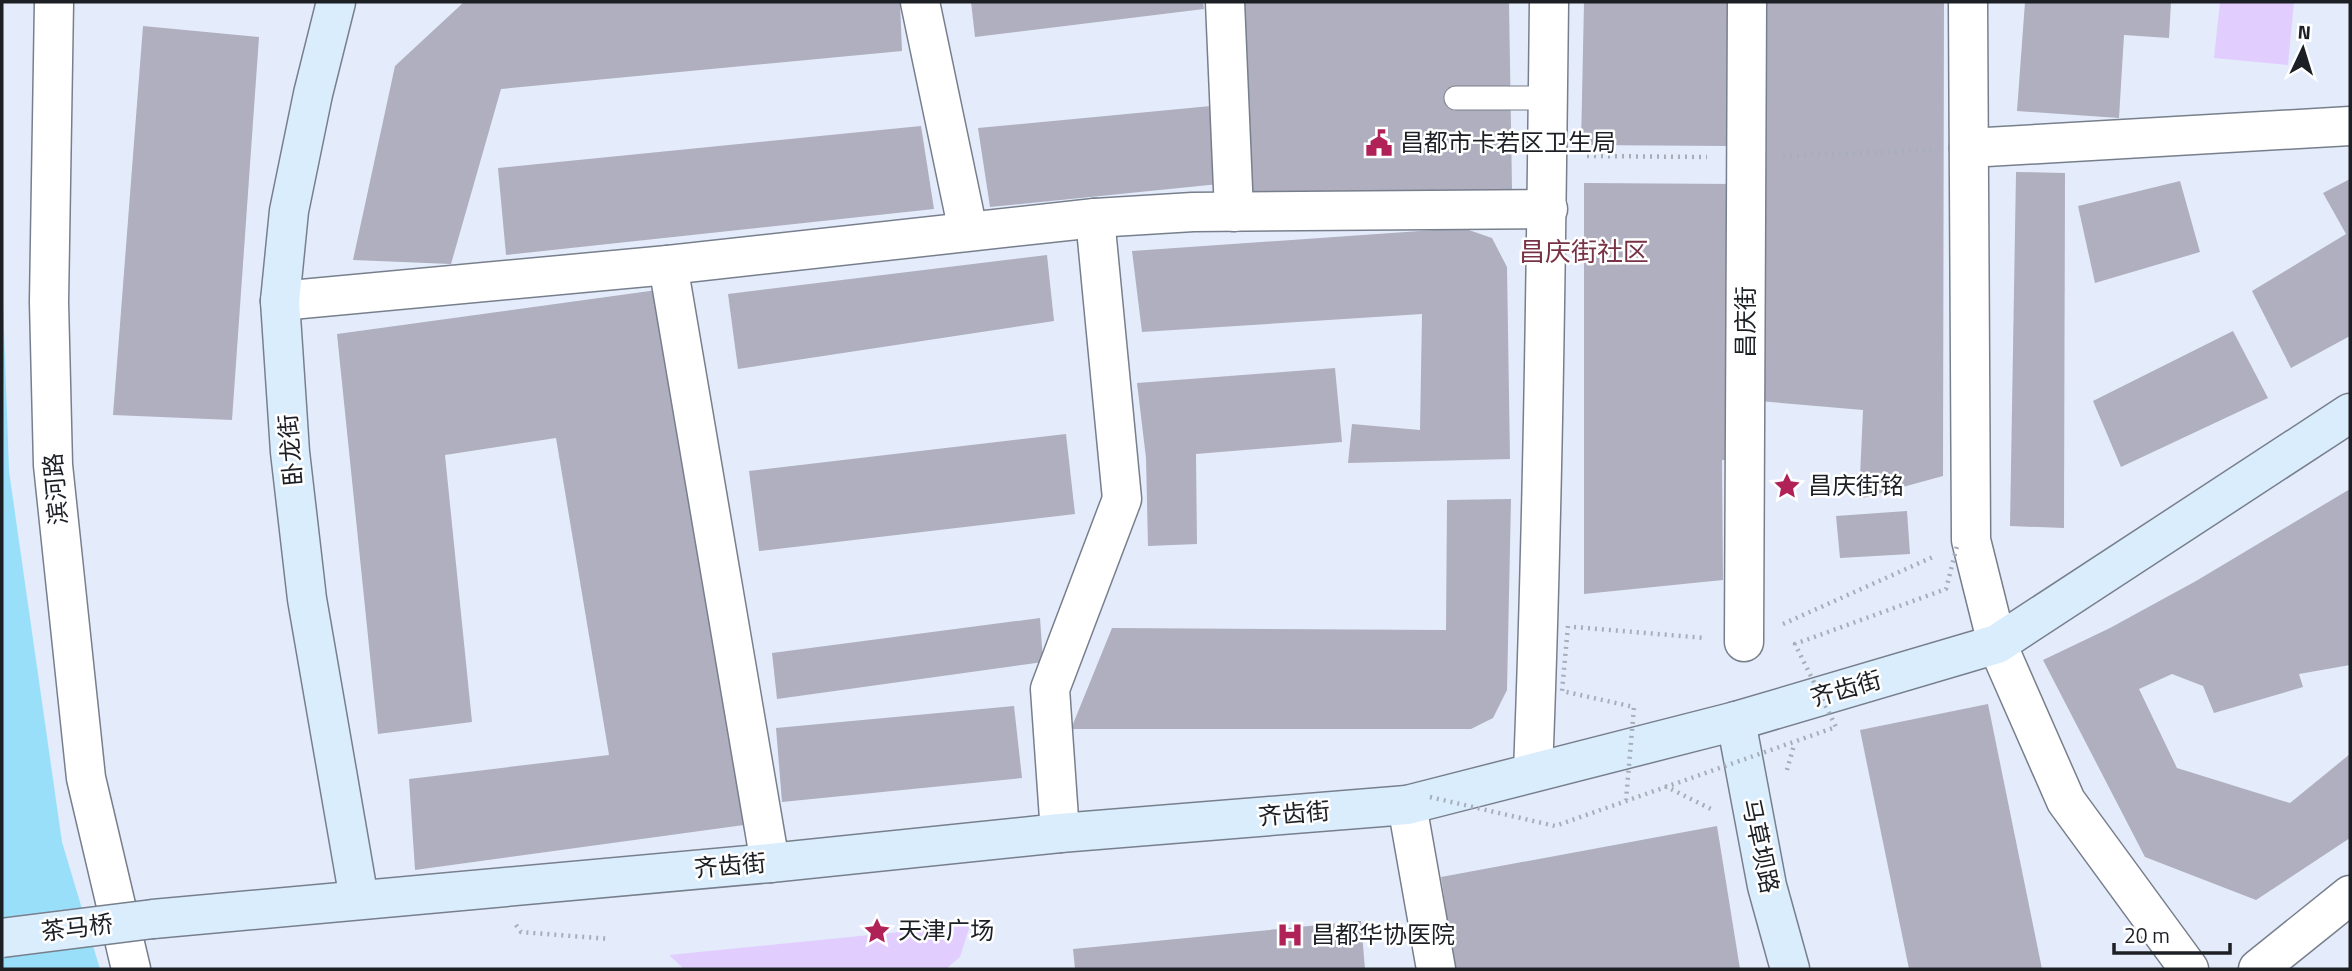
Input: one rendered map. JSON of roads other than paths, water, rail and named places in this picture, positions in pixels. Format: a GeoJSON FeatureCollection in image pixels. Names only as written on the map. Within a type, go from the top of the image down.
{"type":"FeatureCollection","features":[{"type":"Feature","properties":{"kind":"main road","name":"卧龙街"},"geometry":{"type":"LineString","coordinates":[[336,2],[313,94],[289,211],[280,301],[290,452],[307,599],[359,899]]}},
{"type":"Feature","properties":{"kind":"main road","name":"齐齿街"},"geometry":{"type":"LineString","coordinates":[[153,919],[1419,801],[1735,721],[1997,644],[2350,413]]}},
{"type":"Feature","properties":{"kind":"main road","name":"马草坝路"},"geometry":{"type":"LineString","coordinates":[[1735,721],[1767,886],[1790,969]]}},
{"type":"Feature","properties":{"kind":"main road","name":"茶马桥"},"geometry":{"type":"LineString","coordinates":[[2,938],[153,919]]}},
{"type":"Feature","properties":{"kind":"street","name":"滨河路"},"geometry":{"type":"LineString","coordinates":[[54,2],[49,302],[53,466],[86,778],[131,969]]}},
{"type":"Feature","properties":{"kind":"street"},"geometry":{"type":"LineString","coordinates":[[920,2],[968,231]]}},
{"type":"Feature","properties":{"kind":"street"},"geometry":{"type":"LineString","coordinates":[[1225,2],[1234,212]]}},
{"type":"Feature","properties":{"kind":"street"},"geometry":{"type":"LineString","coordinates":[[1533,772],[1548,209],[1549,2]]}},
{"type":"Feature","properties":{"kind":"street","name":"昌庆街"},"geometry":{"type":"LineString","coordinates":[[1744,642],[1747,2]]}},
{"type":"Feature","properties":{"kind":"street"},"geometry":{"type":"LineString","coordinates":[[1968,2],[1970,540],[1997,644],[2067,801],[2189,969]]}},
{"type":"Feature","properties":{"kind":"street"},"geometry":{"type":"LineString","coordinates":[[1969,148],[2350,126]]}},
{"type":"Feature","properties":{"kind":"street"},"geometry":{"type":"LineString","coordinates":[[280,301],[668,265],[1095,218],[1193,212],[1548,209]]}},
{"type":"Feature","properties":{"kind":"street"},"geometry":{"type":"LineString","coordinates":[[1060,833],[1050,689],[1122,499],[1095,218]]}},
{"type":"Feature","properties":{"kind":"street"},"geometry":{"type":"LineString","coordinates":[[668,265],[770,863]]}},
{"type":"Feature","properties":{"kind":"street"},"geometry":{"type":"LineString","coordinates":[[1419,801],[1436,969]]}},
{"type":"Feature","properties":{"kind":"street"},"geometry":{"type":"LineString","coordinates":[[2258,969],[2350,895]]}},
{"type":"Feature","properties":{"kind":"lane"},"geometry":{"type":"LineString","coordinates":[[1456,98],[1548,98]]}},
{"type":"Feature","properties":{"kind":"water"},"geometry":{"type":"Polygon","coordinates":[[[2,273],[9,471],[62,842],[100,969],[2,969],[2,273]]]}},
{"type":"Feature","properties":{"kind":"place","name":"昌都市卡若区卫生局"},"geometry":{"type":"Point","coordinates":[1379,143]}},
{"type":"Feature","properties":{"kind":"place","name":"昌庆街铭"},"geometry":{"type":"Point","coordinates":[1787,486]}},
{"type":"Feature","properties":{"kind":"place","name":"天津广场"},"geometry":{"type":"Point","coordinates":[877,931]}},
{"type":"Feature","properties":{"kind":"place","name":"昌都华协医院"},"geometry":{"type":"Point","coordinates":[1290,935]}},
{"type":"Feature","properties":{"kind":"district","name":"昌庆街社区"},"geometry":{"type":"Point","coordinates":[1584,252]}}]}
